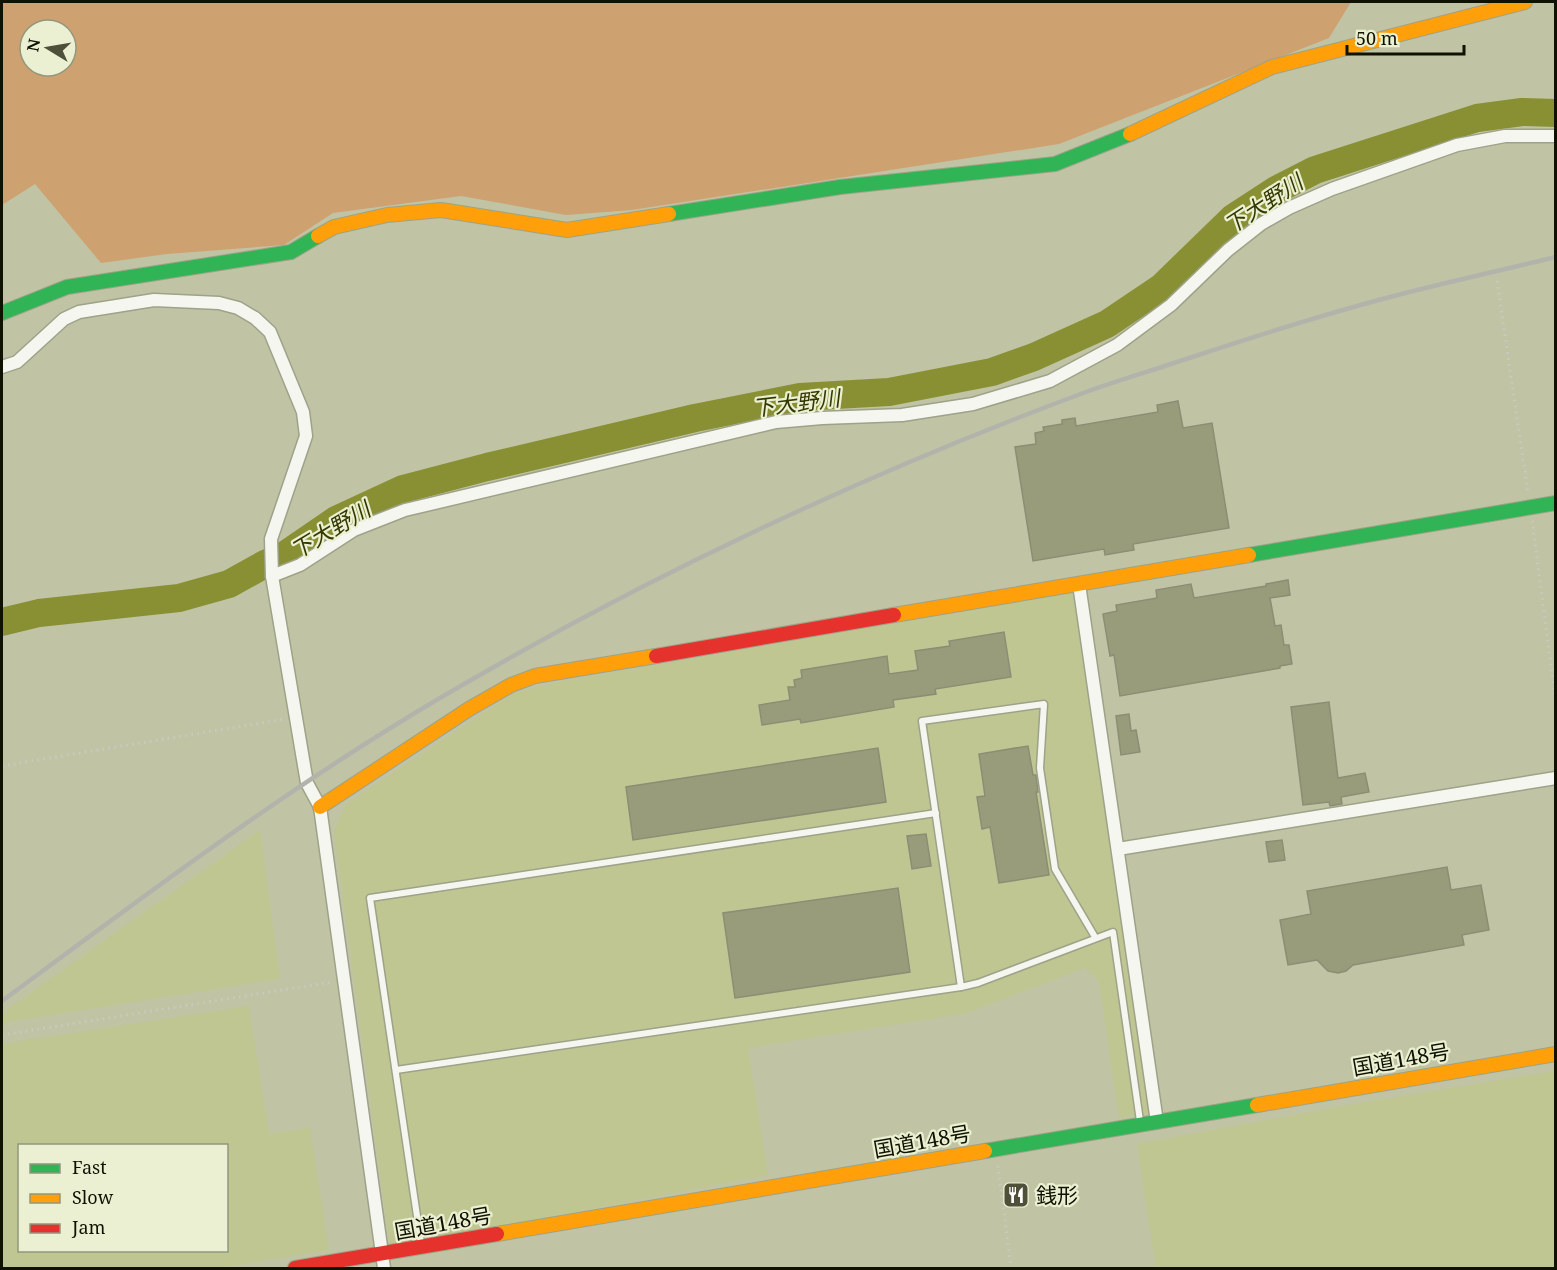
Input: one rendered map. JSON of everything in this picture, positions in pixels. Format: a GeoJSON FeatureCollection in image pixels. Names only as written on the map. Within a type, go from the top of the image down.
{"type":"FeatureCollection","features":[{"type":"Feature","properties":{"kind":"main road"},"geometry":{"type":"LineString","coordinates":[[2,313],[67,287],[291,252],[334,227],[387,215],[441,210],[514,224],[567,231],[840,187],[1055,164],[1188,108],[1272,67],[1525,2]]}},
{"type":"Feature","properties":{"kind":"main road"},"geometry":{"type":"LineString","coordinates":[[320,807],[469,709],[511,685],[535,676],[1556,503]]}},
{"type":"Feature","properties":{"kind":"main road","name":"国道148号"},"geometry":{"type":"LineString","coordinates":[[295,1269],[383,1262],[422,1248],[1556,1054]]}},
{"type":"Feature","properties":{"kind":"street"},"geometry":{"type":"LineString","coordinates":[[272,576],[300,565],[354,530],[405,510],[776,422],[822,417],[902,416],[972,404],[1050,381],[1117,345],[1171,305],[1261,224],[1289,208],[1332,189],[1457,145],[1504,136],[1556,136]]}},
{"type":"Feature","properties":{"kind":"street"},"geometry":{"type":"LineString","coordinates":[[2,367],[17,362],[64,319],[80,312],[154,300],[219,303],[238,308],[255,318],[270,332],[303,412],[306,436],[271,539],[272,576],[307,783],[320,807],[383,1262]]}},
{"type":"Feature","properties":{"kind":"street"},"geometry":{"type":"LineString","coordinates":[[1079,584],[1158,1122]]}},
{"type":"Feature","properties":{"kind":"street"},"geometry":{"type":"LineString","coordinates":[[1118,849],[1556,778]]}},
{"type":"Feature","properties":{"kind":"lane"},"geometry":{"type":"LineString","coordinates":[[961,987],[922,721],[1044,704],[1040,768],[1055,869],[1095,937]]}},
{"type":"Feature","properties":{"kind":"lane"},"geometry":{"type":"LineString","coordinates":[[422,1248],[370,898],[936,813]]}},
{"type":"Feature","properties":{"kind":"lane"},"geometry":{"type":"LineString","coordinates":[[396,1070],[961,987],[978,983],[1113,932],[1141,1125]]}},
{"type":"Feature","properties":{"kind":"path"},"geometry":{"type":"LineString","coordinates":[[1497,281],[1556,704]]}},
{"type":"Feature","properties":{"kind":"path"},"geometry":{"type":"LineString","coordinates":[[2,766],[295,717]]}},
{"type":"Feature","properties":{"kind":"path"},"geometry":{"type":"LineString","coordinates":[[2,1035],[343,980]]}},
{"type":"Feature","properties":{"kind":"path"},"geometry":{"type":"LineString","coordinates":[[995,1150],[1011,1269]]}},
{"type":"Feature","properties":{"kind":"shaded area"},"geometry":{"type":"Polygon","coordinates":[[[2,2],[1351,2],[1329,38],[1059,144],[632,210],[566,215],[461,196],[333,213],[284,245],[167,254],[101,263],[35,184],[2,205],[2,2]]]}},
{"type":"Feature","properties":{"kind":"shaded area"},"geometry":{"type":"Polygon","coordinates":[[[1072,592],[1153,1112],[1119,1118],[1099,981],[1084,968],[967,1013],[748,1048],[768,1175],[390,1247],[334,831],[346,804],[514,693],[553,683],[1072,592]]]}},
{"type":"Feature","properties":{"kind":"shaded area"},"geometry":{"type":"Polygon","coordinates":[[[260,830],[280,979],[2,1023],[2,1013],[260,830]]]}},
{"type":"Feature","properties":{"kind":"shaded area"},"geometry":{"type":"Polygon","coordinates":[[[249,1006],[269,1134],[310,1128],[329,1250],[220,1268],[2,1268],[2,1044],[249,1006]]]}},
{"type":"Feature","properties":{"kind":"shaded area"},"geometry":{"type":"Polygon","coordinates":[[[1555,1071],[1555,1268],[1156,1268],[1137,1144],[1359,1103],[1555,1071]]]}},
{"type":"Feature","properties":{"kind":"building"},"geometry":{"type":"Polygon","coordinates":[[[1178,401],[1183,428],[1212,423],[1229,528],[1133,544],[1134,550],[1105,555],[1104,549],[1033,561],[1015,447],[1036,444],[1035,433],[1044,431],[1043,427],[1062,424],[1062,420],[1075,418],[1076,426],[1158,412],[1157,405],[1178,401]]]}},
{"type":"Feature","properties":{"kind":"building"},"geometry":{"type":"Polygon","coordinates":[[[1288,580],[1290,595],[1270,598],[1275,626],[1281,625],[1284,645],[1289,645],[1292,664],[1120,696],[1114,655],[1110,656],[1103,614],[1117,611],[1116,605],[1157,598],[1156,590],[1191,584],[1194,598],[1288,580]]]}},
{"type":"Feature","properties":{"kind":"building"},"geometry":{"type":"Polygon","coordinates":[[[1004,632],[1011,677],[935,689],[936,694],[893,700],[894,707],[801,723],[800,719],[762,725],[759,705],[790,700],[788,687],[795,687],[794,680],[802,678],[801,670],[887,656],[889,674],[918,670],[915,651],[950,646],[949,641],[1004,632]]]}},
{"type":"Feature","properties":{"kind":"building"},"geometry":{"type":"Polygon","coordinates":[[[1329,702],[1338,778],[1365,773],[1369,792],[1341,797],[1342,804],[1330,806],[1329,802],[1303,805],[1291,707],[1329,702]]]}},
{"type":"Feature","properties":{"kind":"building"},"geometry":{"type":"Polygon","coordinates":[[[1129,714],[1131,731],[1136,730],[1140,752],[1121,755],[1116,716],[1129,714]]]}},
{"type":"Feature","properties":{"kind":"building"},"geometry":{"type":"Polygon","coordinates":[[[1028,746],[1033,775],[1036,775],[1038,792],[1036,792],[1049,875],[999,883],[990,827],[982,829],[977,797],[985,796],[979,754],[1028,746]]]}},
{"type":"Feature","properties":{"kind":"building"},"geometry":{"type":"Polygon","coordinates":[[[878,748],[886,802],[633,840],[626,787],[878,748]]]}},
{"type":"Feature","properties":{"kind":"building"},"geometry":{"type":"Polygon","coordinates":[[[926,834],[931,866],[912,869],[907,836],[926,834]]]}},
{"type":"Feature","properties":{"kind":"building"},"geometry":{"type":"Polygon","coordinates":[[[1282,840],[1285,860],[1269,862],[1266,842],[1282,840]]]}},
{"type":"Feature","properties":{"kind":"building"},"geometry":{"type":"Polygon","coordinates":[[[1447,867],[1451,890],[1481,885],[1489,930],[1462,935],[1464,945],[1353,965],[1346,971],[1338,973],[1328,971],[1317,960],[1288,965],[1280,920],[1311,914],[1307,891],[1447,867]]]}},
{"type":"Feature","properties":{"kind":"building"},"geometry":{"type":"Polygon","coordinates":[[[898,888],[910,972],[735,998],[723,913],[898,888]]]}},
{"type":"Feature","properties":{"kind":"waterway","name":"下大野川"},"geometry":{"type":"LineString","coordinates":[[2,622],[39,613],[179,598],[229,584],[282,557],[336,520],[403,489],[487,467],[695,418],[800,397],[889,392],[992,372],[1034,357],[1107,324],[1162,287],[1233,218],[1276,190],[1315,170],[1477,118],[1522,112],[1556,113]]}},
{"type":"Feature","properties":{"kind":"railway"},"geometry":{"type":"LineString","coordinates":[[2,1001],[217,844],[383,733],[440,698],[596,611],[756,531],[920,458],[1097,388],[1339,311],[1556,257]]}},
{"type":"Feature","properties":{"kind":"traffic: fast"},"geometry":{"type":"LineString","coordinates":[[669,214],[840,187],[1055,164],[1130,134]]}},
{"type":"Feature","properties":{"kind":"traffic: fast"},"geometry":{"type":"LineString","coordinates":[[2,313],[67,287],[291,252],[318,236]]}},
{"type":"Feature","properties":{"kind":"traffic: fast"},"geometry":{"type":"LineString","coordinates":[[1249,555],[1556,503]]}},
{"type":"Feature","properties":{"kind":"traffic: fast"},"geometry":{"type":"LineString","coordinates":[[985,1151],[1257,1105]]}},
{"type":"Feature","properties":{"kind":"traffic: slow"},"geometry":{"type":"LineString","coordinates":[[1130,134],[1272,67],[1525,2]]}},
{"type":"Feature","properties":{"kind":"traffic: slow"},"geometry":{"type":"LineString","coordinates":[[318,236],[334,227],[387,215],[441,210],[567,230],[669,214]]}},
{"type":"Feature","properties":{"kind":"traffic: slow"},"geometry":{"type":"LineString","coordinates":[[894,615],[1249,555]]}},
{"type":"Feature","properties":{"kind":"traffic: slow"},"geometry":{"type":"LineString","coordinates":[[320,807],[469,709],[511,685],[535,676],[656,656]]}},
{"type":"Feature","properties":{"kind":"traffic: slow"},"geometry":{"type":"LineString","coordinates":[[1257,1105],[1556,1054]]}},
{"type":"Feature","properties":{"kind":"traffic: slow"},"geometry":{"type":"LineString","coordinates":[[497,1234],[985,1151]]}},
{"type":"Feature","properties":{"kind":"traffic: jam"},"geometry":{"type":"LineString","coordinates":[[656,656],[894,615]]}},
{"type":"Feature","properties":{"kind":"traffic: jam"},"geometry":{"type":"LineString","coordinates":[[295,1268],[497,1234]]}},
{"type":"Feature","properties":{"kind":"place","name":"銭形"},"geometry":{"type":"Point","coordinates":[1016,1195]}}]}
